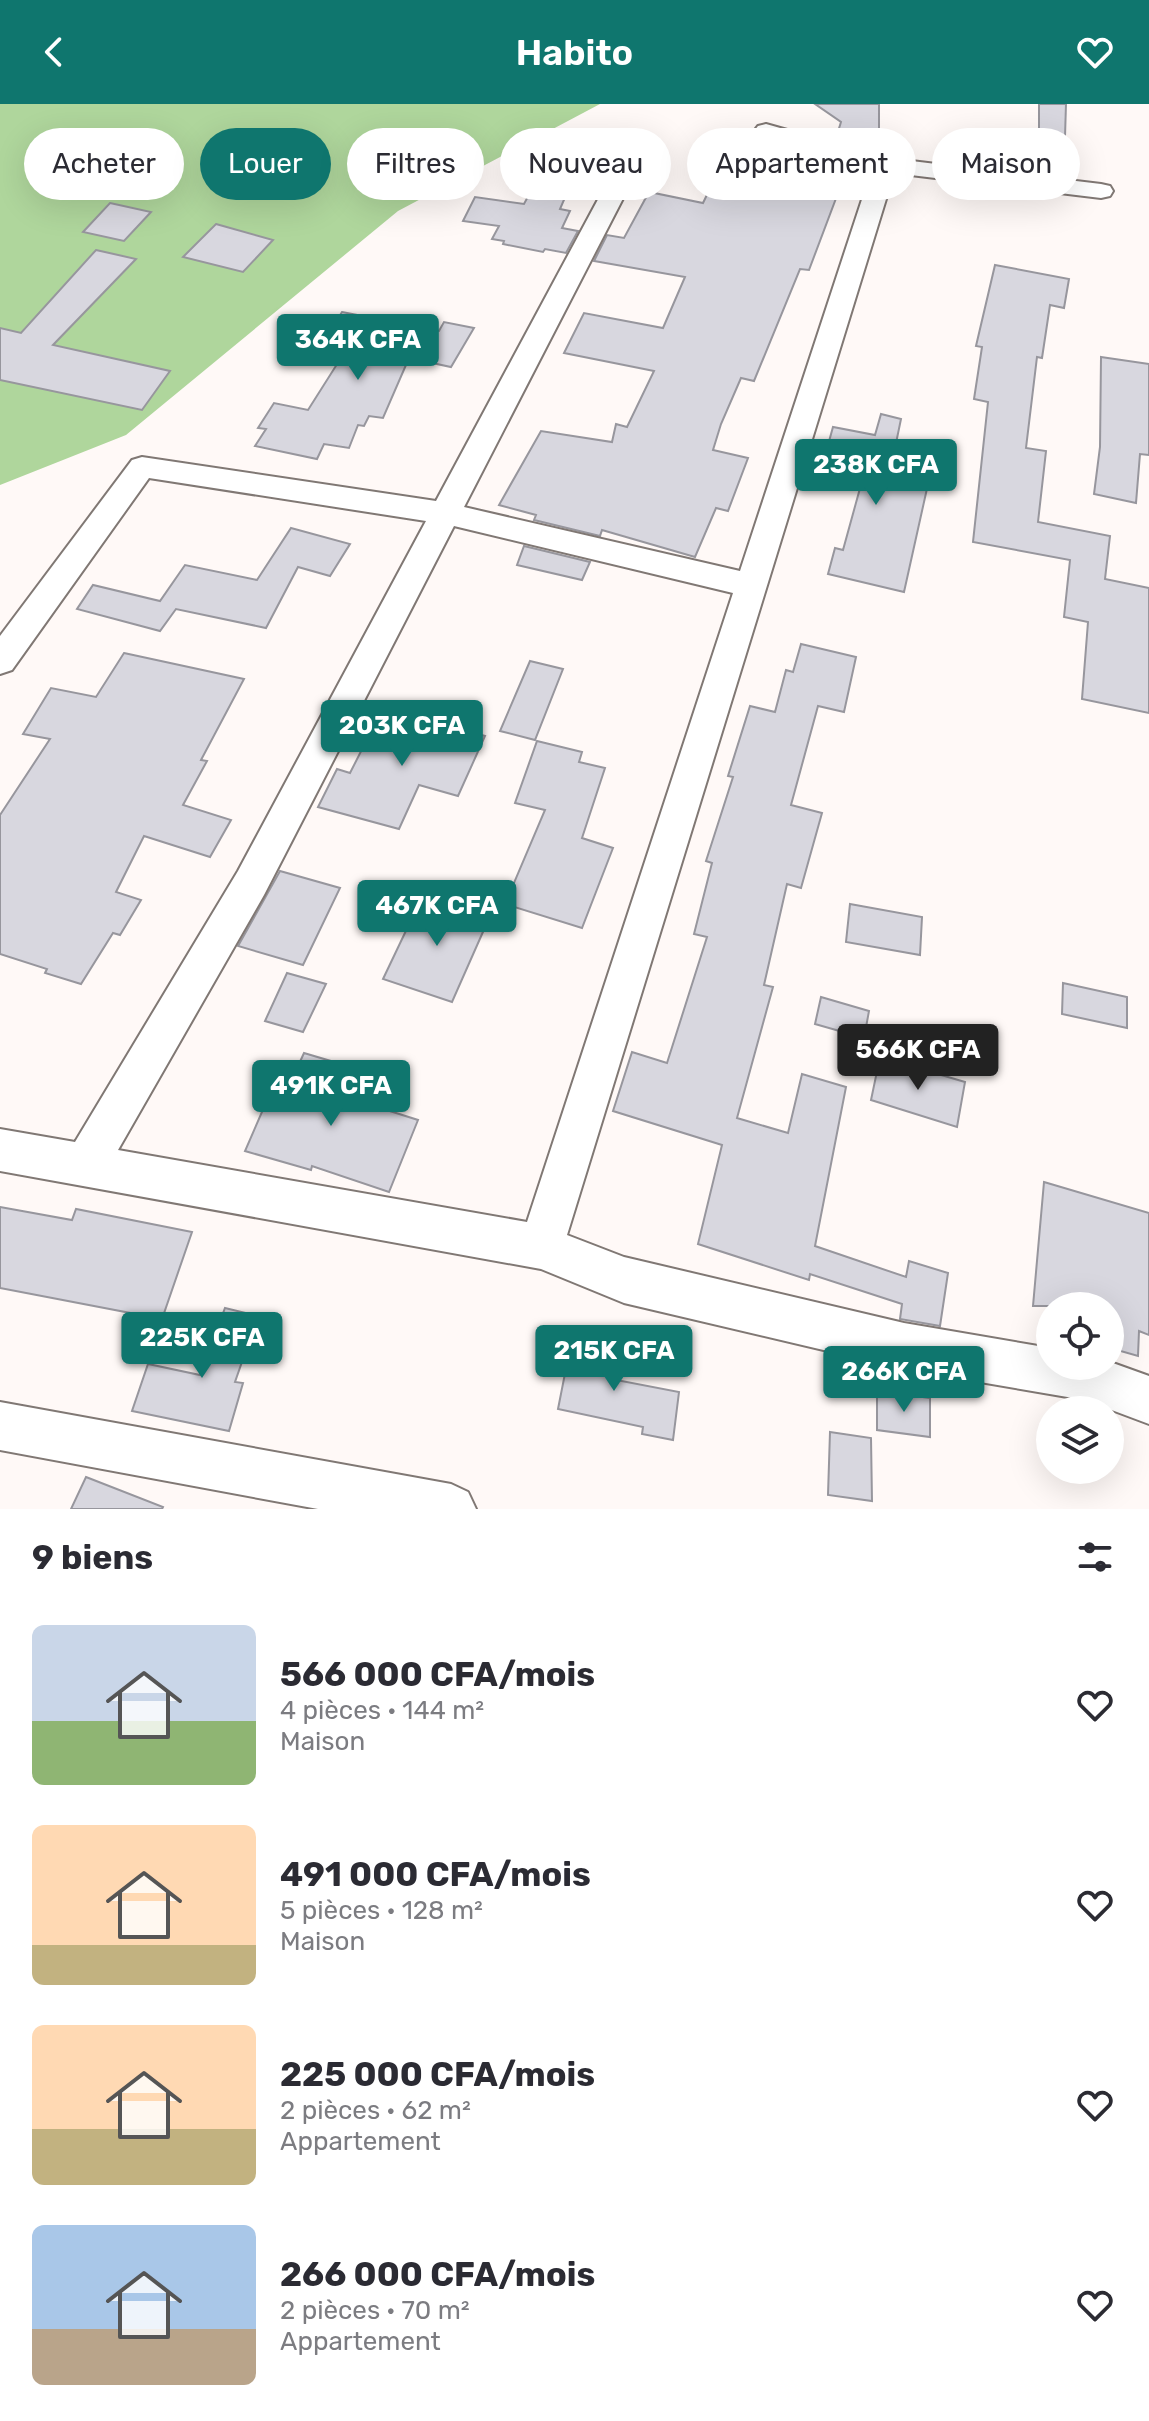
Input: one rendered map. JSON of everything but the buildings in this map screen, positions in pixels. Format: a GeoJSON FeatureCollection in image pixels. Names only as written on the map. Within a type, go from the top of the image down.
{"type":"FeatureCollection","features":[{"type":"Feature","properties":{"kind":"street"},"geometry":{"type":"LineString","coordinates":[[916,169],[1101,191]]}},
{"type":"Feature","properties":{"kind":"street"},"geometry":{"type":"LineString","coordinates":[[86,1164],[251,883],[610,200]]}},
{"type":"Feature","properties":{"kind":"street"},"geometry":{"type":"LineString","coordinates":[[541,1247],[874,200]]}},
{"type":"Feature","properties":{"kind":"street"},"geometry":{"type":"LineString","coordinates":[[0,661],[142,467],[445,513],[751,585]]}},
{"type":"Feature","properties":{"kind":"street"},"geometry":{"type":"LineString","coordinates":[[0,1150],[541,1247],[624,1280],[904,1346],[1085,1377],[1149,1400]]}},
{"type":"Feature","properties":{"kind":"street"},"geometry":{"type":"LineString","coordinates":[[0,1426],[451,1509]]}},
{"type":"Feature","properties":{"kind":"green space"},"geometry":{"type":"Polygon","coordinates":[[[0,104],[600,104],[555,128],[500,128],[500,157],[484,165],[484,128],[347,128],[347,200],[419,200],[398,211],[126,435],[0,485],[0,104]]]}}]}
